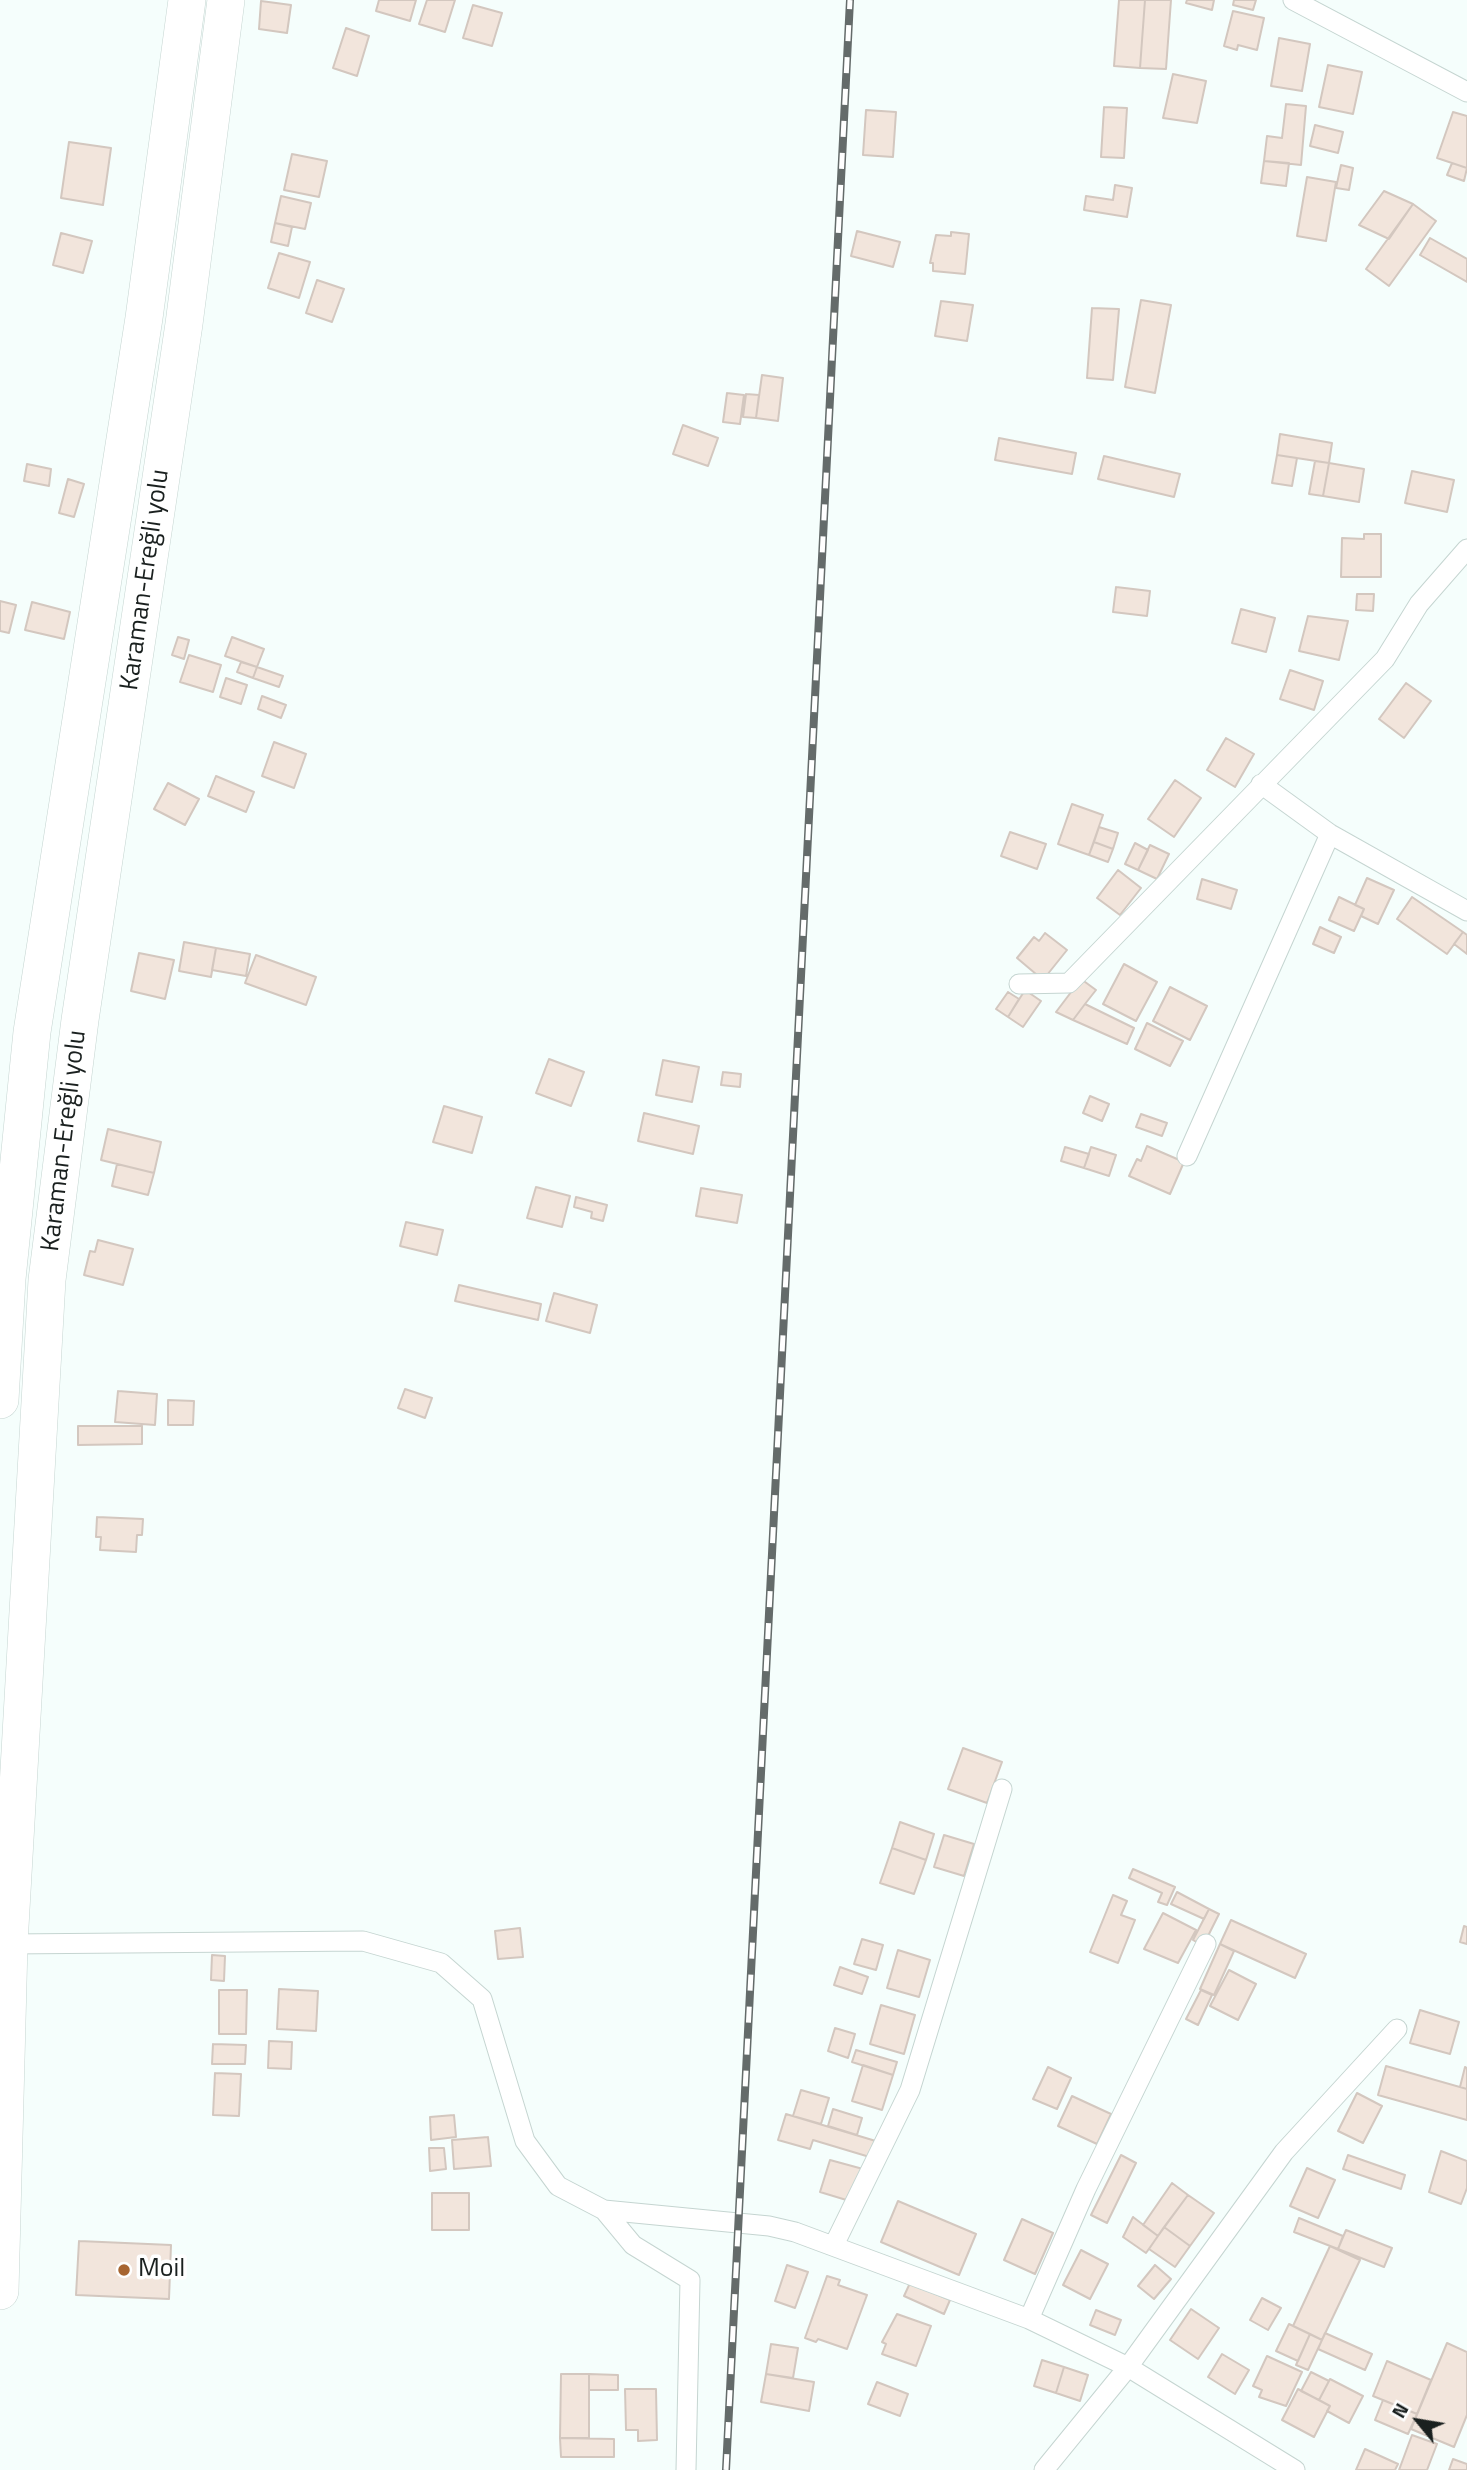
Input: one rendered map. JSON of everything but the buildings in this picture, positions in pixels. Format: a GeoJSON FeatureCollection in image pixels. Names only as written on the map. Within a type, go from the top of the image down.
{"type":"FeatureCollection","features":[{"type":"Feature","properties":{"kind":"highway","name":"Karaman-Ereğli yolu"},"geometry":{"type":"LineString","coordinates":[[0,1400],[10,1252],[32,1031],[144,318],[187,0]]}},
{"type":"Feature","properties":{"kind":"highway","name":"Karaman-Ereğli yolu"},"geometry":{"type":"LineString","coordinates":[[0,2291],[9,1944],[47,1280],[80,1020],[184,324],[226,0]]}},
{"type":"Feature","properties":{"kind":"street"},"geometry":{"type":"LineString","coordinates":[[1293,0],[1467,92]]}},
{"type":"Feature","properties":{"kind":"street"},"geometry":{"type":"LineString","coordinates":[[1019,984],[1069,983],[1385,659],[1419,604],[1467,549]]}},
{"type":"Feature","properties":{"kind":"street"},"geometry":{"type":"LineString","coordinates":[[1261,784],[1330,834],[1467,911]]}},
{"type":"Feature","properties":{"kind":"street"},"geometry":{"type":"LineString","coordinates":[[1187,1156],[1330,834]]}},
{"type":"Feature","properties":{"kind":"street"},"geometry":{"type":"LineString","coordinates":[[834,2245],[911,2090],[1002,1789]]}},
{"type":"Feature","properties":{"kind":"street"},"geometry":{"type":"LineString","coordinates":[[9,1944],[363,1941],[441,1963],[482,1999],[524,2141],[558,2186],[604,2210],[769,2226],[834,2245],[1029,2319],[1128,2367],[1295,2470]]}},
{"type":"Feature","properties":{"kind":"street"},"geometry":{"type":"LineString","coordinates":[[1029,2319],[1086,2189],[1206,1944]]}},
{"type":"Feature","properties":{"kind":"street"},"geometry":{"type":"LineString","coordinates":[[1044,2470],[1128,2367],[1284,2152],[1397,2029]]}},
{"type":"Feature","properties":{"kind":"street"},"geometry":{"type":"LineString","coordinates":[[604,2210],[633,2245],[690,2280],[686,2470]]}},
{"type":"Feature","properties":{"kind":"railway"},"geometry":{"type":"LineString","coordinates":[[726,2470],[850,0]]}},
{"type":"Feature","properties":{"kind":"place","name":"Moil"},"geometry":{"type":"Point","coordinates":[124,2270]}}]}
